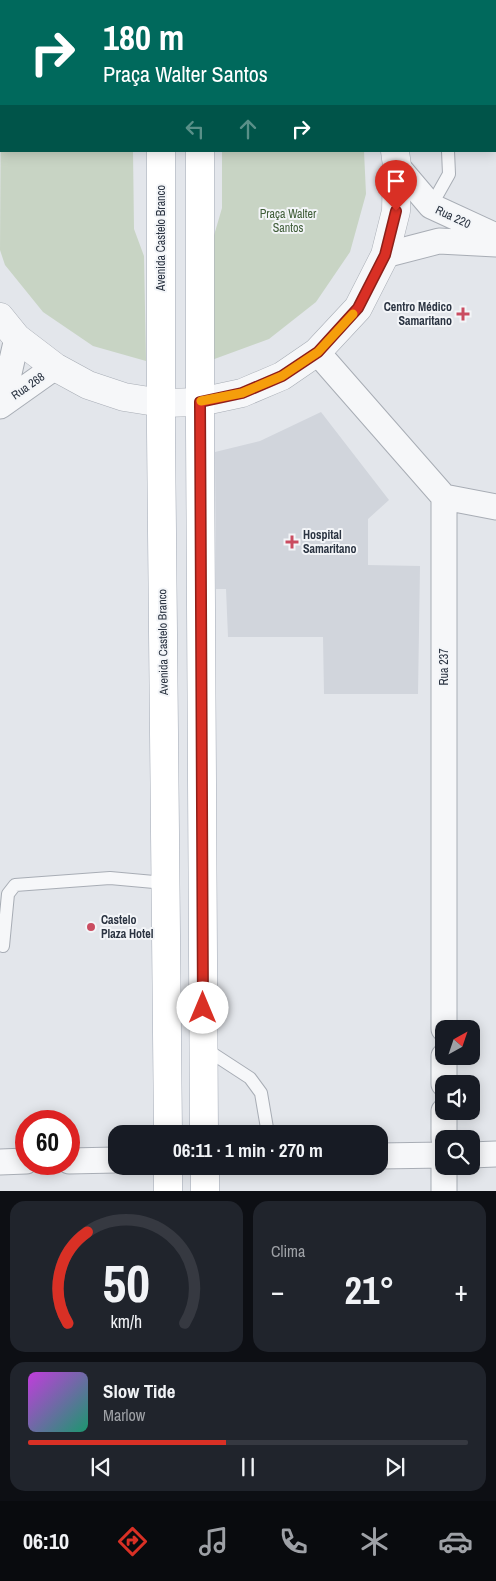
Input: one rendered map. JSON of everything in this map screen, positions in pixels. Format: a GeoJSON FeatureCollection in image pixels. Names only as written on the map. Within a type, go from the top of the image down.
{"type":"FeatureCollection","features":[{"type":"Feature","properties":{"kind":"main road","name":"Avenida Castelo Branco"},"geometry":{"type":"LineString","coordinates":[[161,152],[168,1125]]}},
{"type":"Feature","properties":{"kind":"main road"},"geometry":{"type":"LineString","coordinates":[[200,152],[204,1125]]}},
{"type":"Feature","properties":{"kind":"main road"},"geometry":{"type":"LineString","coordinates":[[168,1175],[168,1191]]}},
{"type":"Feature","properties":{"kind":"main road"},"geometry":{"type":"LineString","coordinates":[[205,1175],[205,1191]]}},
{"type":"Feature","properties":{"kind":"street"},"geometry":{"type":"LineString","coordinates":[[0,317],[17,338],[54,367],[88,385],[124,397],[162,403],[200,402],[242,393],[282,376],[318,352],[358,308],[385,255],[396,211],[396,159]]}},
{"type":"Feature","properties":{"kind":"street","name":"Rua 220"},"geometry":{"type":"LineString","coordinates":[[396,159],[431,206],[496,236]]}},
{"type":"Feature","properties":{"kind":"street","name":"Rua 220"},"geometry":{"type":"LineString","coordinates":[[385,255],[439,241],[496,244]]}},
{"type":"Feature","properties":{"kind":"street","name":"Rua 268"},"geometry":{"type":"LineString","coordinates":[[1,405],[17,338]]}},
{"type":"Feature","properties":{"kind":"street"},"geometry":{"type":"LineString","coordinates":[[318,352],[444,497],[496,507]]}},
{"type":"Feature","properties":{"kind":"street","name":"Rua 268"},"geometry":{"type":"LineString","coordinates":[[1,405],[54,367]]}},
{"type":"Feature","properties":{"kind":"street","name":"Rua 237"},"geometry":{"type":"LineString","coordinates":[[444,497],[444,1020]]}},
{"type":"Feature","properties":{"kind":"street"},"geometry":{"type":"LineString","coordinates":[[480,1155],[496,1154]]}},
{"type":"Feature","properties":{"kind":"street"},"geometry":{"type":"LineString","coordinates":[[388,1156],[435,1155]]}},
{"type":"Feature","properties":{"kind":"street"},"geometry":{"type":"LineString","coordinates":[[80,1161],[108,1160]]}},
{"type":"Feature","properties":{"kind":"street"},"geometry":{"type":"LineString","coordinates":[[0,1162],[15,1161]]}},
{"type":"Feature","properties":{"kind":"street"},"geometry":{"type":"LineString","coordinates":[[444,1175],[444,1191]]}},
{"type":"Feature","properties":{"kind":"lane"},"geometry":{"type":"LineString","coordinates":[[431,206],[449,174],[448,152]]}},
{"type":"Feature","properties":{"kind":"lane"},"geometry":{"type":"LineString","coordinates":[[3,946],[8,894],[15,885],[110,878],[165,883]]}},
{"type":"Feature","properties":{"kind":"lane"},"geometry":{"type":"LineString","coordinates":[[204,1048],[250,1078],[256,1085],[261,1093],[266,1125]]}},
{"type":"Feature","properties":{"kind":"shaded area","name":"Hospital Samaritano"},"geometry":{"type":"Polygon","coordinates":[[[321,412],[389,500],[368,519],[368,565],[420,566],[418,694],[324,694],[323,637],[228,637],[226,589],[216,589],[215,452],[260,441],[321,412]]]}},
{"type":"Feature","properties":{"kind":"green space"},"geometry":{"type":"Polygon","coordinates":[[[1,152],[133,152],[134,229],[144,256],[146,361],[93,346],[43,312],[5,265],[0,250],[1,152]]]}},
{"type":"Feature","properties":{"kind":"green space","name":"Praça Walter Santos"},"geometry":{"type":"Polygon","coordinates":[[[222,152],[364,152],[366,194],[350,252],[316,302],[269,339],[209,361],[210,249],[222,208],[222,152]]]}},
{"type":"Feature","properties":{"kind":"slow traffic"},"geometry":{"type":"LineString","coordinates":[[201,401],[242,393],[282,376],[318,352],[353,314]]}},
{"type":"Feature","properties":{"kind":"place","name":"Centro Médico Samaritano"},"geometry":{"type":"Point","coordinates":[463,314]}},
{"type":"Feature","properties":{"kind":"place","name":"Hospital Samaritano"},"geometry":{"type":"Point","coordinates":[292,542]}},
{"type":"Feature","properties":{"kind":"place","name":"Castelo Plaza Hotel"},"geometry":{"type":"Point","coordinates":[91,927]}},
{"type":"Feature","properties":{"kind":"route"},"geometry":{"type":"LineString","coordinates":[[203,1008],[200,402],[242,393],[282,376],[318,352],[358,308],[385,255],[396,211]]}}]}
